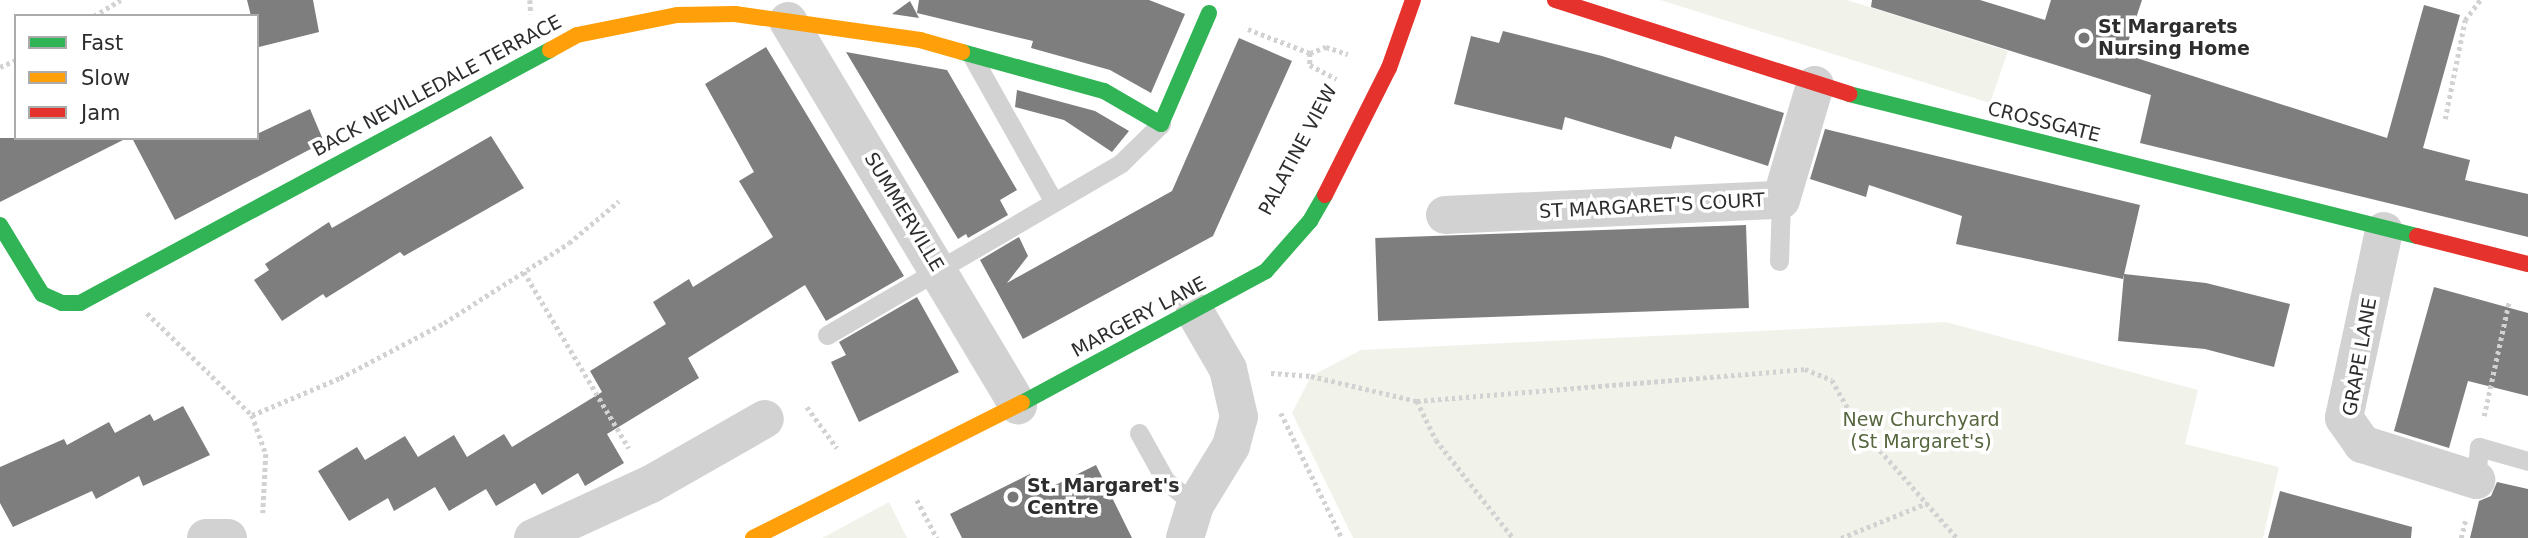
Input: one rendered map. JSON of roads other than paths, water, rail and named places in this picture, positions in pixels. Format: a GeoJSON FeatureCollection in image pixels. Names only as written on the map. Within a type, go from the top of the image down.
{"type":"FeatureCollection","features":[{"type":"Feature","properties":{"kind":"street","name":"MARGERY LANE"},"geometry":{"type":"LineString","coordinates":[[753,538],[1017,405],[1195,312],[1266,271],[1310,221],[1342,167],[1384,78],[1413,0]]}},
{"type":"Feature","properties":{"kind":"street","name":"CROSSGATE"},"geometry":{"type":"LineString","coordinates":[[1555,0],[1623,10],[1815,85],[2384,231],[2523,263]]}},
{"type":"Feature","properties":{"kind":"street"},"geometry":{"type":"LineString","coordinates":[[1161,124],[1209,13]]}},
{"type":"Feature","properties":{"kind":"street","name":"BACK NEVILLEDALE TERRACE"},"geometry":{"type":"LineString","coordinates":[[0,225],[42,294],[62,303],[80,303],[577,35],[677,15],[788,20],[920,40],[1104,91],[1161,124]]}},
{"type":"Feature","properties":{"kind":"street","name":"SUMMERVILLE"},"geometry":{"type":"LineString","coordinates":[[788,20],[940,270],[1017,405]]}},
{"type":"Feature","properties":{"kind":"street","name":"ST MARGARET'S COURT"},"geometry":{"type":"LineString","coordinates":[[1445,215],[1781,200],[1815,85]]}},
{"type":"Feature","properties":{"kind":"street","name":"GRAPE LANE"},"geometry":{"type":"LineString","coordinates":[[2384,231],[2344,418],[2362,444],[2476,480]]}},
{"type":"Feature","properties":{"kind":"street"},"geometry":{"type":"LineString","coordinates":[[1190,522],[1231,446],[1239,417],[1232,380],[1195,312]]}},
{"type":"Feature","properties":{"kind":"street"},"geometry":{"type":"LineString","coordinates":[[533,538],[651,484],[765,419]]}},
{"type":"Feature","properties":{"kind":"street"},"geometry":{"type":"LineString","coordinates":[[206,538],[245,532]]}},
{"type":"Feature","properties":{"kind":"lane"},"geometry":{"type":"LineString","coordinates":[[970,53],[1054,202]]}},
{"type":"Feature","properties":{"kind":"lane"},"geometry":{"type":"LineString","coordinates":[[827,335],[1121,163],[1161,124]]}},
{"type":"Feature","properties":{"kind":"lane"},"geometry":{"type":"LineString","coordinates":[[1779,261],[1781,200]]}},
{"type":"Feature","properties":{"kind":"lane"},"geometry":{"type":"LineString","coordinates":[[1139,433],[1190,522]]}},
{"type":"Feature","properties":{"kind":"lane"},"geometry":{"type":"LineString","coordinates":[[2476,480],[2479,447],[2528,461]]}},
{"type":"Feature","properties":{"kind":"place","name":"St Margarets Nursing Home"},"geometry":{"type":"Point","coordinates":[2084,38]}},
{"type":"Feature","properties":{"kind":"place","name":"St. Margaret's Centre"},"geometry":{"type":"Point","coordinates":[1013,497]}},
{"type":"Feature","properties":{"kind":"park label","name":"New Churchyard (St Margaret's)"},"geometry":{"type":"Point","coordinates":[1921,431]}}]}
